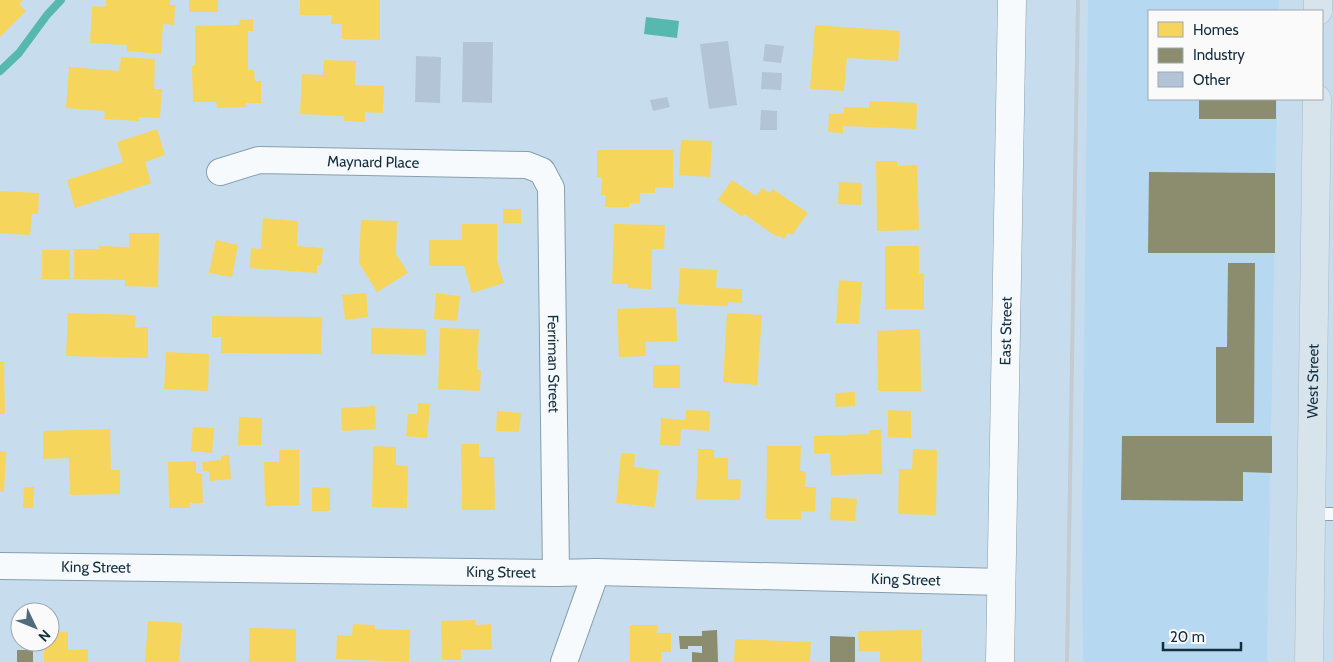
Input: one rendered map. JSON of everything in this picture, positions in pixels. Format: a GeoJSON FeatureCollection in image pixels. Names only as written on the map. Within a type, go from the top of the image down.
{"type":"FeatureCollection","features":[{"type":"Feature","properties":{"kind":"highway","name":"West Street"},"geometry":{"type":"LineString","coordinates":[[1309,662],[1322,514],[1317,100]]}},
{"type":"Feature","properties":{"kind":"main road","name":"East Street"},"geometry":{"type":"LineString","coordinates":[[1000,662],[1012,0]]}},
{"type":"Feature","properties":{"kind":"street","name":"Maynard Place"},"geometry":{"type":"LineString","coordinates":[[220,172],[259,160],[528,165]]}},
{"type":"Feature","properties":{"kind":"street","name":"Ferriman Street"},"geometry":{"type":"LineString","coordinates":[[528,165],[542,172],[551,188],[556,573]]}},
{"type":"Feature","properties":{"kind":"street","name":"King Street"},"geometry":{"type":"LineString","coordinates":[[0,566],[596,572],[1002,582]]}},
{"type":"Feature","properties":{"kind":"street"},"geometry":{"type":"LineString","coordinates":[[564,662],[596,572]]}},
{"type":"Feature","properties":{"kind":"shaded area"},"geometry":{"type":"Polygon","coordinates":[[[1088,0],[1279,0],[1279,10],[1148,10],[1148,100],[1277,100],[1267,662],[1083,662],[1082,531],[1088,0]]]}},
{"type":"Feature","properties":{"kind":"shaded area"},"geometry":{"type":"Polygon","coordinates":[[[646,17],[679,21],[677,38],[644,34],[646,17]]]}},
{"type":"Feature","properties":{"kind":"building: Homes"},"geometry":{"type":"Polygon","coordinates":[[[0,0],[23,0],[19,4],[26,11],[0,37],[0,0]]]}},
{"type":"Feature","properties":{"kind":"building: Homes"},"geometry":{"type":"Polygon","coordinates":[[[106,0],[170,0],[170,5],[175,5],[174,25],[163,24],[161,54],[127,51],[127,45],[90,43],[92,6],[106,7],[106,0]]]}},
{"type":"Feature","properties":{"kind":"building: Homes"},"geometry":{"type":"Polygon","coordinates":[[[189,0],[218,0],[218,12],[189,12],[189,0]]]}},
{"type":"Feature","properties":{"kind":"building: Homes"},"geometry":{"type":"Polygon","coordinates":[[[300,0],[380,0],[380,40],[342,39],[342,24],[331,24],[332,15],[300,15],[300,0]]]}},
{"type":"Feature","properties":{"kind":"building: Homes"},"geometry":{"type":"Polygon","coordinates":[[[253,19],[253,31],[248,31],[248,70],[254,70],[255,81],[261,81],[261,103],[246,103],[246,107],[217,108],[216,102],[193,102],[192,66],[195,66],[195,26],[239,25],[240,20],[253,19]]]}},
{"type":"Feature","properties":{"kind":"building: Homes"},"geometry":{"type":"Polygon","coordinates":[[[815,25],[900,31],[898,61],[847,58],[844,91],[810,89],[815,25]]]}},
{"type":"Feature","properties":{"kind":"building: Homes"},"geometry":{"type":"Polygon","coordinates":[[[121,57],[155,59],[154,89],[162,89],[160,118],[139,117],[139,121],[104,119],[105,111],[66,108],[69,67],[119,71],[121,57]]]}},
{"type":"Feature","properties":{"kind":"building: Homes"},"geometry":{"type":"Polygon","coordinates":[[[324,60],[356,61],[355,85],[384,86],[383,113],[365,112],[365,122],[344,121],[344,116],[300,114],[302,74],[323,75],[324,60]]]}},
{"type":"Feature","properties":{"kind":"building: Homes"},"geometry":{"type":"Polygon","coordinates":[[[869,101],[917,103],[916,129],[843,126],[843,133],[828,132],[829,114],[844,114],[844,107],[869,108],[869,101]]]}},
{"type":"Feature","properties":{"kind":"building: Homes"},"geometry":{"type":"Polygon","coordinates":[[[157,129],[165,155],[145,162],[151,183],[75,208],[67,180],[123,162],[117,142],[157,129]]]}},
{"type":"Feature","properties":{"kind":"building: Homes"},"geometry":{"type":"Polygon","coordinates":[[[681,140],[712,141],[710,177],[679,175],[681,140]]]}},
{"type":"Feature","properties":{"kind":"building: Homes"},"geometry":{"type":"Polygon","coordinates":[[[597,150],[673,150],[673,188],[655,187],[655,193],[640,193],[640,203],[629,203],[629,207],[605,207],[606,195],[601,195],[602,177],[597,177],[597,150]]]}},
{"type":"Feature","properties":{"kind":"building: Homes"},"geometry":{"type":"Polygon","coordinates":[[[876,161],[897,161],[897,166],[917,165],[919,230],[877,231],[876,161]]]}},
{"type":"Feature","properties":{"kind":"building: Homes"},"geometry":{"type":"Polygon","coordinates":[[[732,180],[756,196],[762,188],[770,193],[773,189],[808,213],[792,235],[788,233],[784,239],[778,235],[777,237],[744,214],[743,217],[718,200],[732,180]]]}},
{"type":"Feature","properties":{"kind":"building: Homes"},"geometry":{"type":"Polygon","coordinates":[[[839,182],[862,183],[861,205],[838,204],[839,182]]]}},
{"type":"Feature","properties":{"kind":"building: Homes"},"geometry":{"type":"Polygon","coordinates":[[[0,191],[39,193],[38,214],[32,214],[30,235],[0,233],[0,191]]]}},
{"type":"Feature","properties":{"kind":"building: Homes"},"geometry":{"type":"Polygon","coordinates":[[[503,209],[521,209],[521,223],[503,223],[503,209]]]}},
{"type":"Feature","properties":{"kind":"building: Homes"},"geometry":{"type":"Polygon","coordinates":[[[263,218],[298,221],[297,246],[323,248],[321,265],[317,265],[317,273],[250,268],[251,248],[261,249],[263,218]]]}},
{"type":"Feature","properties":{"kind":"building: Homes"},"geometry":{"type":"Polygon","coordinates":[[[361,220],[397,221],[396,254],[408,273],[377,292],[359,263],[361,220]]]}},
{"type":"Feature","properties":{"kind":"building: Homes"},"geometry":{"type":"Polygon","coordinates":[[[462,224],[497,224],[497,260],[504,283],[472,293],[464,266],[429,266],[429,240],[462,240],[462,224]]]}},
{"type":"Feature","properties":{"kind":"building: Homes"},"geometry":{"type":"Polygon","coordinates":[[[614,224],[665,225],[664,249],[652,249],[651,289],[628,288],[627,284],[612,284],[614,224]]]}},
{"type":"Feature","properties":{"kind":"building: Homes"},"geometry":{"type":"Polygon","coordinates":[[[129,233],[159,233],[158,287],[125,286],[125,280],[74,279],[74,249],[99,249],[99,246],[129,247],[129,233]]]}},
{"type":"Feature","properties":{"kind":"building: Homes"},"geometry":{"type":"Polygon","coordinates":[[[216,240],[238,245],[232,277],[209,273],[216,240]]]}},
{"type":"Feature","properties":{"kind":"building: Homes"},"geometry":{"type":"Polygon","coordinates":[[[885,246],[919,246],[919,274],[924,274],[924,309],[885,309],[885,246]]]}},
{"type":"Feature","properties":{"kind":"building: Homes"},"geometry":{"type":"Polygon","coordinates":[[[42,250],[70,250],[70,279],[42,279],[42,250]]]}},
{"type":"Feature","properties":{"kind":"building: Homes"},"geometry":{"type":"Polygon","coordinates":[[[680,268],[717,270],[716,288],[742,289],[742,303],[728,302],[728,306],[678,304],[680,268]]]}},
{"type":"Feature","properties":{"kind":"building: Homes"},"geometry":{"type":"Polygon","coordinates":[[[839,280],[862,282],[859,324],[836,323],[839,280]]]}},
{"type":"Feature","properties":{"kind":"building: Homes"},"geometry":{"type":"Polygon","coordinates":[[[366,293],[368,317],[345,320],[342,295],[366,293]]]}},
{"type":"Feature","properties":{"kind":"building: Homes"},"geometry":{"type":"Polygon","coordinates":[[[436,293],[460,296],[457,321],[434,319],[436,293]]]}},
{"type":"Feature","properties":{"kind":"building: Homes"},"geometry":{"type":"Polygon","coordinates":[[[676,307],[677,341],[645,342],[646,356],[619,357],[617,309],[676,307]]]}},
{"type":"Feature","properties":{"kind":"building: Homes"},"geometry":{"type":"Polygon","coordinates":[[[68,313],[136,315],[135,328],[148,327],[148,358],[66,356],[68,313]]]}},
{"type":"Feature","properties":{"kind":"building: Homes"},"geometry":{"type":"Polygon","coordinates":[[[727,313],[762,315],[757,385],[723,382],[727,313]]]}},
{"type":"Feature","properties":{"kind":"building: Homes"},"geometry":{"type":"Polygon","coordinates":[[[212,316],[322,317],[321,354],[221,353],[221,337],[212,337],[212,316]]]}},
{"type":"Feature","properties":{"kind":"building: Homes"},"geometry":{"type":"Polygon","coordinates":[[[371,328],[426,329],[426,355],[371,354],[371,328]]]}},
{"type":"Feature","properties":{"kind":"building: Homes"},"geometry":{"type":"Polygon","coordinates":[[[440,328],[479,329],[477,370],[481,370],[480,391],[438,389],[440,328]]]}},
{"type":"Feature","properties":{"kind":"building: Homes"},"geometry":{"type":"Polygon","coordinates":[[[920,329],[921,391],[878,391],[877,331],[920,329]]]}},
{"type":"Feature","properties":{"kind":"building: Homes"},"geometry":{"type":"Polygon","coordinates":[[[166,352],[209,354],[208,391],[164,389],[166,352]]]}},
{"type":"Feature","properties":{"kind":"building: Homes"},"geometry":{"type":"Polygon","coordinates":[[[0,362],[4,362],[5,414],[0,414],[0,362]]]}},
{"type":"Feature","properties":{"kind":"building: Homes"},"geometry":{"type":"Polygon","coordinates":[[[653,365],[680,365],[680,388],[653,388],[653,365]]]}},
{"type":"Feature","properties":{"kind":"building: Homes"},"geometry":{"type":"Polygon","coordinates":[[[855,392],[855,406],[836,407],[835,393],[855,392]]]}},
{"type":"Feature","properties":{"kind":"building: Homes"},"geometry":{"type":"Polygon","coordinates":[[[418,403],[430,404],[427,438],[406,436],[408,414],[417,414],[418,403]]]}},
{"type":"Feature","properties":{"kind":"building: Homes"},"geometry":{"type":"Polygon","coordinates":[[[375,406],[376,429],[342,431],[341,408],[375,406]]]}},
{"type":"Feature","properties":{"kind":"building: Homes"},"geometry":{"type":"Polygon","coordinates":[[[686,410],[710,411],[709,431],[681,429],[680,446],[660,445],[661,418],[685,420],[686,410]]]}},
{"type":"Feature","properties":{"kind":"building: Homes"},"geometry":{"type":"Polygon","coordinates":[[[888,410],[911,411],[911,438],[888,437],[888,410]]]}},
{"type":"Feature","properties":{"kind":"building: Homes"},"geometry":{"type":"Polygon","coordinates":[[[497,411],[521,413],[519,432],[496,431],[497,411]]]}},
{"type":"Feature","properties":{"kind":"building: Homes"},"geometry":{"type":"Polygon","coordinates":[[[239,417],[262,418],[261,445],[238,445],[239,417]]]}},
{"type":"Feature","properties":{"kind":"building: Homes"},"geometry":{"type":"Polygon","coordinates":[[[193,427],[214,428],[212,453],[191,451],[193,427]]]}},
{"type":"Feature","properties":{"kind":"building: Homes"},"geometry":{"type":"Polygon","coordinates":[[[110,429],[111,470],[120,470],[120,494],[70,495],[69,458],[43,459],[43,431],[110,429]]]}},
{"type":"Feature","properties":{"kind":"building: Homes"},"geometry":{"type":"Polygon","coordinates":[[[869,430],[881,430],[882,474],[831,475],[830,453],[814,454],[814,436],[869,434],[869,430]]]}},
{"type":"Feature","properties":{"kind":"building: Homes"},"geometry":{"type":"Polygon","coordinates":[[[461,444],[479,444],[479,457],[494,457],[495,510],[462,510],[461,444]]]}},
{"type":"Feature","properties":{"kind":"building: Homes"},"geometry":{"type":"Polygon","coordinates":[[[373,446],[396,447],[396,465],[408,466],[407,508],[372,507],[373,446]]]}},
{"type":"Feature","properties":{"kind":"building: Homes"},"geometry":{"type":"Polygon","coordinates":[[[767,446],[801,446],[800,471],[806,472],[805,487],[816,487],[815,512],[801,511],[801,519],[766,519],[767,446]]]}},
{"type":"Feature","properties":{"kind":"building: Homes"},"geometry":{"type":"Polygon","coordinates":[[[698,449],[714,449],[714,458],[728,458],[728,479],[741,479],[740,500],[696,499],[698,449]]]}},
{"type":"Feature","properties":{"kind":"building: Homes"},"geometry":{"type":"Polygon","coordinates":[[[913,449],[937,450],[936,515],[898,514],[899,469],[912,469],[913,449]]]}},
{"type":"Feature","properties":{"kind":"building: Homes"},"geometry":{"type":"Polygon","coordinates":[[[279,450],[299,450],[299,505],[265,506],[264,462],[279,462],[279,450]]]}},
{"type":"Feature","properties":{"kind":"building: Homes"},"geometry":{"type":"Polygon","coordinates":[[[0,451],[6,452],[4,492],[0,492],[0,451]]]}},
{"type":"Feature","properties":{"kind":"building: Homes"},"geometry":{"type":"Polygon","coordinates":[[[621,453],[635,454],[634,467],[659,470],[655,507],[616,503],[621,453]]]}},
{"type":"Feature","properties":{"kind":"building: Homes"},"geometry":{"type":"Polygon","coordinates":[[[229,455],[231,479],[210,481],[209,471],[203,471],[202,462],[221,460],[221,456],[229,455]]]}},
{"type":"Feature","properties":{"kind":"building: Homes"},"geometry":{"type":"Polygon","coordinates":[[[196,461],[196,473],[202,473],[203,503],[190,503],[190,508],[169,508],[168,462],[196,461]]]}},
{"type":"Feature","properties":{"kind":"building: Homes"},"geometry":{"type":"Polygon","coordinates":[[[24,487],[34,487],[33,508],[23,508],[24,487]]]}},
{"type":"Feature","properties":{"kind":"building: Homes"},"geometry":{"type":"Polygon","coordinates":[[[312,487],[330,488],[330,511],[312,511],[312,487]]]}},
{"type":"Feature","properties":{"kind":"building: Homes"},"geometry":{"type":"Polygon","coordinates":[[[831,497],[857,499],[855,521],[830,520],[831,497]]]}},
{"type":"Feature","properties":{"kind":"building: Homes"},"geometry":{"type":"Polygon","coordinates":[[[475,620],[476,625],[491,624],[492,649],[461,650],[461,660],[442,660],[441,621],[475,620]]]}},
{"type":"Feature","properties":{"kind":"building: Homes"},"geometry":{"type":"Polygon","coordinates":[[[148,621],[182,623],[179,662],[145,662],[148,621]]]}},
{"type":"Feature","properties":{"kind":"building: Homes"},"geometry":{"type":"Polygon","coordinates":[[[353,624],[375,625],[375,629],[410,630],[409,662],[336,659],[337,635],[352,636],[353,624]]]}},
{"type":"Feature","properties":{"kind":"building: Homes"},"geometry":{"type":"Polygon","coordinates":[[[630,625],[658,625],[657,633],[671,633],[671,652],[661,652],[661,662],[630,662],[630,625]]]}},
{"type":"Feature","properties":{"kind":"building: Homes"},"geometry":{"type":"Polygon","coordinates":[[[249,628],[296,629],[296,662],[249,662],[249,628]]]}},
{"type":"Feature","properties":{"kind":"building: Homes"},"geometry":{"type":"Polygon","coordinates":[[[921,630],[922,662],[880,662],[880,651],[859,651],[858,631],[921,630]]]}},
{"type":"Feature","properties":{"kind":"building: Homes"},"geometry":{"type":"Polygon","coordinates":[[[60,632],[68,632],[68,650],[88,649],[88,662],[44,662],[44,652],[60,652],[60,632]]]}},
{"type":"Feature","properties":{"kind":"building: Homes"},"geometry":{"type":"Polygon","coordinates":[[[735,639],[811,642],[810,662],[734,662],[735,639]]]}},
{"type":"Feature","properties":{"kind":"building: Industry"},"geometry":{"type":"Polygon","coordinates":[[[1199,100],[1276,100],[1276,119],[1199,119],[1199,100]]]}},
{"type":"Feature","properties":{"kind":"building: Industry"},"geometry":{"type":"Polygon","coordinates":[[[1149,172],[1275,173],[1275,253],[1148,253],[1149,172]]]}},
{"type":"Feature","properties":{"kind":"building: Industry"},"geometry":{"type":"Polygon","coordinates":[[[1228,263],[1255,263],[1254,423],[1216,423],[1216,347],[1227,347],[1228,263]]]}},
{"type":"Feature","properties":{"kind":"building: Industry"},"geometry":{"type":"Polygon","coordinates":[[[1122,436],[1272,436],[1272,473],[1243,472],[1243,501],[1121,500],[1122,436]]]}},
{"type":"Feature","properties":{"kind":"building: Industry"},"geometry":{"type":"Polygon","coordinates":[[[717,630],[718,662],[692,662],[692,652],[702,653],[702,646],[688,646],[688,649],[680,649],[679,636],[702,636],[702,631],[717,630]]]}},
{"type":"Feature","properties":{"kind":"building: Industry"},"geometry":{"type":"Polygon","coordinates":[[[830,636],[855,637],[855,662],[830,662],[830,636]]]}},
{"type":"Feature","properties":{"kind":"building: Industry"},"geometry":{"type":"Polygon","coordinates":[[[17,652],[33,652],[33,662],[17,662],[17,652]]]}},
{"type":"Feature","properties":{"kind":"building: Other"},"geometry":{"type":"Polygon","coordinates":[[[728,41],[737,105],[709,109],[700,44],[728,41]]]}},
{"type":"Feature","properties":{"kind":"building: Other"},"geometry":{"type":"Polygon","coordinates":[[[463,42],[493,42],[492,103],[462,102],[463,42]]]}},
{"type":"Feature","properties":{"kind":"building: Other"},"geometry":{"type":"Polygon","coordinates":[[[765,44],[784,46],[781,63],[763,61],[765,44]]]}},
{"type":"Feature","properties":{"kind":"building: Other"},"geometry":{"type":"Polygon","coordinates":[[[416,56],[441,57],[440,103],[415,102],[416,56]]]}},
{"type":"Feature","properties":{"kind":"building: Other"},"geometry":{"type":"Polygon","coordinates":[[[762,72],[782,73],[781,90],[761,89],[762,72]]]}},
{"type":"Feature","properties":{"kind":"building: Other"},"geometry":{"type":"Polygon","coordinates":[[[667,97],[670,107],[653,111],[650,100],[667,97]]]}},
{"type":"Feature","properties":{"kind":"building: Other"},"geometry":{"type":"Polygon","coordinates":[[[761,110],[777,111],[777,130],[760,130],[761,110]]]}},
{"type":"Feature","properties":{"kind":"waterway"},"geometry":{"type":"LineString","coordinates":[[0,71],[19,53],[47,15],[61,0]]}},
{"type":"Feature","properties":{"kind":"railway"},"geometry":{"type":"LineString","coordinates":[[1067,662],[1078,0]]}}]}
